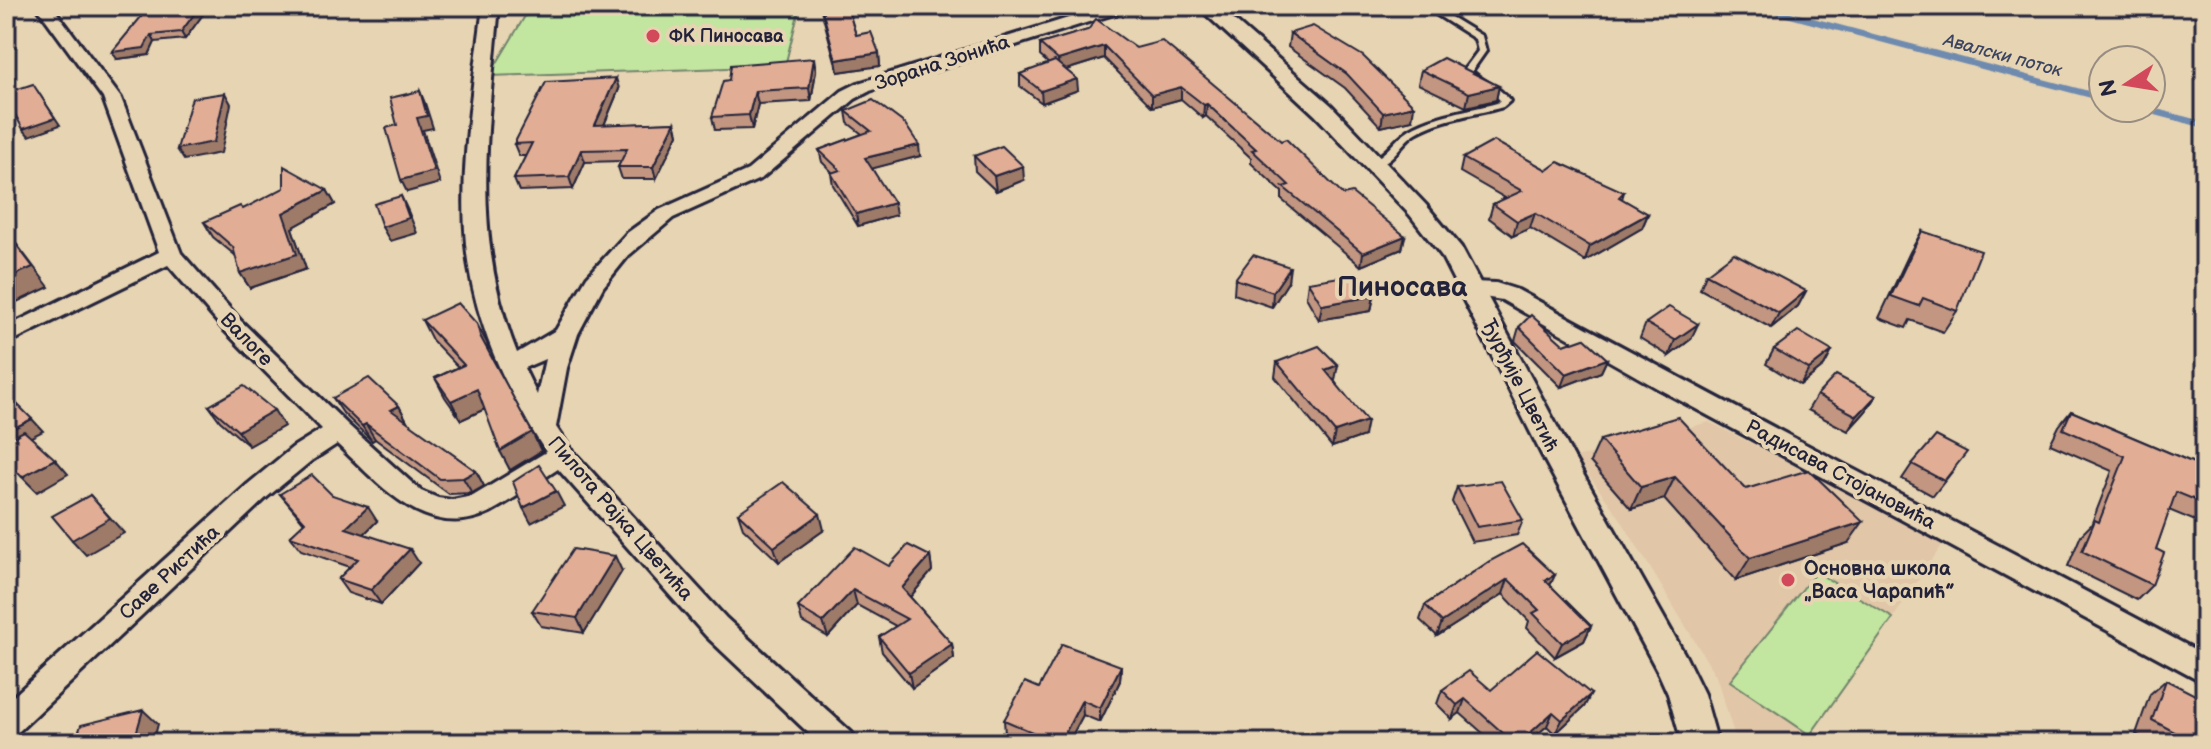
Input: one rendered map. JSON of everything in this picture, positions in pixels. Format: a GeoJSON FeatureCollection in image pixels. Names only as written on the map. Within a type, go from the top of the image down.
{"type":"FeatureCollection","features":[{"type":"Feature","properties":{"kind":"street","name":"Валоге"},"geometry":{"type":"LineString","coordinates":[[44,6],[112,98],[171,255],[233,326],[412,498],[434,508],[452,510],[479,505],[561,455]]}},
{"type":"Feature","properties":{"kind":"street","name":"Пилота Рајка Цветића"},"geometry":{"type":"LineString","coordinates":[[491,6],[475,207],[478,252],[487,301],[509,365],[561,455],[716,627],[841,743]]}},
{"type":"Feature","properties":{"kind":"street","name":"Зорана Зонића"},"geometry":{"type":"LineString","coordinates":[[543,428],[565,335],[599,278],[621,249],[642,230],[669,213],[753,176],[853,92],[1124,6]]}},
{"type":"Feature","properties":{"kind":"street","name":"Ђурђије Цветић"},"geometry":{"type":"LineString","coordinates":[[1207,6],[1323,110],[1437,232],[1473,289],[1560,461],[1673,666],[1686,694],[1700,743]]}},
{"type":"Feature","properties":{"kind":"street"},"geometry":{"type":"LineString","coordinates":[[6,336],[171,255]]}},
{"type":"Feature","properties":{"kind":"street","name":"Радисава Стојановића"},"geometry":{"type":"LineString","coordinates":[[1473,289],[1496,290],[1510,295],[2205,670]]}},
{"type":"Feature","properties":{"kind":"street"},"geometry":{"type":"LineString","coordinates":[[509,365],[531,357],[565,335]]}},
{"type":"Feature","properties":{"kind":"street","name":"Саве Ристића"},"geometry":{"type":"LineString","coordinates":[[6,723],[257,491],[302,454],[339,431]]}},
{"type":"Feature","properties":{"kind":"lane"},"geometry":{"type":"LineString","coordinates":[[1374,163],[1388,158],[1404,138],[1420,128],[1505,101],[1503,96],[1475,80],[1467,71],[1482,51],[1479,38],[1427,6]]}},
{"type":"Feature","properties":{"kind":"shaded area","name":"Основна школа „Васа Чарапић”"},"geometry":{"type":"Polygon","coordinates":[[[1709,422],[1944,542],[1802,743],[1737,743],[1716,676],[1620,518],[1576,458],[1709,422]]]}},
{"type":"Feature","properties":{"kind":"green space","name":"ФК Пиносава"},"geometry":{"type":"Polygon","coordinates":[[[531,6],[800,6],[785,66],[489,76],[531,6]]]}},
{"type":"Feature","properties":{"kind":"green space"},"geometry":{"type":"Polygon","coordinates":[[[1816,572],[1893,618],[1810,735],[1730,681],[1816,572]]]}},
{"type":"Feature","properties":{"kind":"building"},"geometry":{"type":"Polygon","coordinates":[[[150,6],[200,6],[181,32],[151,35],[144,48],[112,52],[150,6]]]}},
{"type":"Feature","properties":{"kind":"building"},"geometry":{"type":"Polygon","coordinates":[[[821,6],[847,6],[856,35],[871,32],[879,53],[836,60],[821,6]]]}},
{"type":"Feature","properties":{"kind":"building"},"geometry":{"type":"Polygon","coordinates":[[[1096,19],[1136,48],[1162,41],[1281,141],[1286,139],[1343,195],[1352,193],[1405,236],[1363,253],[1283,187],[1289,185],[1252,150],[1256,149],[1207,104],[1204,105],[1181,87],[1152,95],[1104,46],[1058,60],[1040,44],[1088,30],[1096,19]]]}},
{"type":"Feature","properties":{"kind":"building"},"geometry":{"type":"Polygon","coordinates":[[[1313,26],[1363,56],[1414,106],[1383,113],[1347,74],[1290,33],[1313,26]]]}},
{"type":"Feature","properties":{"kind":"building"},"geometry":{"type":"Polygon","coordinates":[[[814,58],[809,88],[755,91],[749,115],[712,117],[723,81],[729,80],[731,65],[814,58]]]}},
{"type":"Feature","properties":{"kind":"building"},"geometry":{"type":"Polygon","coordinates":[[[1443,58],[1499,86],[1469,93],[1421,70],[1443,58]]]}},
{"type":"Feature","properties":{"kind":"building"},"geometry":{"type":"Polygon","coordinates":[[[1055,61],[1077,79],[1041,91],[1020,74],[1055,61]]]}},
{"type":"Feature","properties":{"kind":"building"},"geometry":{"type":"Polygon","coordinates":[[[616,78],[595,125],[675,122],[653,167],[618,167],[627,149],[581,150],[569,177],[514,179],[532,143],[514,144],[546,82],[616,78]]]}},
{"type":"Feature","properties":{"kind":"building"},"geometry":{"type":"Polygon","coordinates":[[[33,84],[55,118],[23,129],[6,93],[33,84]]]}},
{"type":"Feature","properties":{"kind":"building"},"geometry":{"type":"Polygon","coordinates":[[[420,91],[427,116],[417,118],[434,171],[401,180],[386,128],[397,125],[390,98],[420,91]]]}},
{"type":"Feature","properties":{"kind":"building"},"geometry":{"type":"Polygon","coordinates":[[[225,93],[214,142],[177,149],[192,98],[225,93]]]}},
{"type":"Feature","properties":{"kind":"building"},"geometry":{"type":"Polygon","coordinates":[[[873,100],[905,124],[919,145],[865,158],[894,203],[856,214],[831,173],[840,170],[819,150],[871,131],[846,111],[873,100]]]}},
{"type":"Feature","properties":{"kind":"building"},"geometry":{"type":"Polygon","coordinates":[[[1494,141],[1547,170],[1558,162],[1624,192],[1619,197],[1648,214],[1590,246],[1535,213],[1517,221],[1493,204],[1522,191],[1463,158],[1494,141]]]}},
{"type":"Feature","properties":{"kind":"building"},"geometry":{"type":"Polygon","coordinates":[[[1002,146],[1023,166],[994,176],[974,156],[1002,146]]]}},
{"type":"Feature","properties":{"kind":"building"},"geometry":{"type":"Polygon","coordinates":[[[284,166],[327,190],[283,213],[297,254],[240,273],[233,247],[204,222],[240,206],[243,209],[284,188],[284,166]]]}},
{"type":"Feature","properties":{"kind":"building"},"geometry":{"type":"Polygon","coordinates":[[[401,196],[409,218],[382,227],[374,204],[401,196]]]}},
{"type":"Feature","properties":{"kind":"building"},"geometry":{"type":"Polygon","coordinates":[[[6,231],[33,267],[6,279],[6,231]]]}},
{"type":"Feature","properties":{"kind":"building"},"geometry":{"type":"Polygon","coordinates":[[[1922,231],[1981,251],[1957,311],[1923,298],[1919,306],[1891,296],[1922,231]]]}},
{"type":"Feature","properties":{"kind":"building"},"geometry":{"type":"Polygon","coordinates":[[[1734,253],[1806,291],[1779,313],[1706,274],[1734,253]]]}},
{"type":"Feature","properties":{"kind":"building"},"geometry":{"type":"Polygon","coordinates":[[[1253,255],[1290,267],[1273,292],[1235,279],[1253,255]]]}},
{"type":"Feature","properties":{"kind":"building"},"geometry":{"type":"Polygon","coordinates":[[[1359,274],[1374,296],[1322,305],[1308,282],[1359,274]]]}},
{"type":"Feature","properties":{"kind":"building"},"geometry":{"type":"Polygon","coordinates":[[[458,303],[477,324],[480,336],[532,432],[500,451],[477,389],[451,401],[435,378],[464,365],[422,320],[458,303]]]}},
{"type":"Feature","properties":{"kind":"building"},"geometry":{"type":"Polygon","coordinates":[[[1669,307],[1698,324],[1675,340],[1646,323],[1669,307]]]}},
{"type":"Feature","properties":{"kind":"building"},"geometry":{"type":"Polygon","coordinates":[[[1531,315],[1564,345],[1584,338],[1607,359],[1566,374],[1519,327],[1531,315]]]}},
{"type":"Feature","properties":{"kind":"building"},"geometry":{"type":"Polygon","coordinates":[[[1798,331],[1832,351],[1809,369],[1774,349],[1798,331]]]}},
{"type":"Feature","properties":{"kind":"building"},"geometry":{"type":"Polygon","coordinates":[[[1319,346],[1338,365],[1325,370],[1367,421],[1335,432],[1277,362],[1319,346]]]}},
{"type":"Feature","properties":{"kind":"building"},"geometry":{"type":"Polygon","coordinates":[[[1836,375],[1876,396],[1857,416],[1817,395],[1836,375]]]}},
{"type":"Feature","properties":{"kind":"building"},"geometry":{"type":"Polygon","coordinates":[[[369,378],[399,406],[391,410],[476,471],[463,478],[440,479],[366,424],[362,426],[333,398],[369,378]]]}},
{"type":"Feature","properties":{"kind":"building"},"geometry":{"type":"Polygon","coordinates":[[[244,386],[274,410],[238,431],[209,406],[244,386]]]}},
{"type":"Feature","properties":{"kind":"building"},"geometry":{"type":"Polygon","coordinates":[[[14,401],[32,419],[6,432],[6,405],[14,401]]]}},
{"type":"Feature","properties":{"kind":"building"},"geometry":{"type":"Polygon","coordinates":[[[2071,411],[2196,464],[2196,460],[2205,464],[2205,504],[2176,492],[2156,549],[2164,553],[2152,585],[2082,551],[2095,520],[2099,522],[2125,456],[2063,429],[2071,411]]]}},
{"type":"Feature","properties":{"kind":"building"},"geometry":{"type":"Polygon","coordinates":[[[1678,417],[1746,489],[1809,470],[1863,522],[1750,558],[1675,477],[1641,487],[1600,440],[1678,417]]]}},
{"type":"Feature","properties":{"kind":"building"},"geometry":{"type":"Polygon","coordinates":[[[24,431],[55,459],[22,477],[6,461],[6,440],[24,431]]]}},
{"type":"Feature","properties":{"kind":"building"},"geometry":{"type":"Polygon","coordinates":[[[1936,436],[1967,452],[1944,481],[1912,464],[1936,436]]]}},
{"type":"Feature","properties":{"kind":"building"},"geometry":{"type":"Polygon","coordinates":[[[539,465],[556,491],[523,508],[513,482],[539,465]]]}},
{"type":"Feature","properties":{"kind":"building"},"geometry":{"type":"Polygon","coordinates":[[[312,475],[332,495],[368,507],[346,528],[410,549],[371,590],[338,579],[358,559],[290,536],[305,522],[280,494],[312,475]]]}},
{"type":"Feature","properties":{"kind":"building"},"geometry":{"type":"Polygon","coordinates":[[[1501,481],[1523,520],[1477,527],[1457,487],[1501,481]]]}},
{"type":"Feature","properties":{"kind":"building"},"geometry":{"type":"Polygon","coordinates":[[[783,482],[820,514],[774,547],[738,513],[783,482]]]}},
{"type":"Feature","properties":{"kind":"building"},"geometry":{"type":"Polygon","coordinates":[[[90,495],[110,518],[72,540],[52,516],[90,495]]]}},
{"type":"Feature","properties":{"kind":"building"},"geometry":{"type":"Polygon","coordinates":[[[1522,544],[1555,575],[1545,580],[1591,626],[1562,643],[1533,613],[1539,610],[1508,579],[1442,622],[1425,605],[1490,561],[1522,544]]]}},
{"type":"Feature","properties":{"kind":"building"},"geometry":{"type":"Polygon","coordinates":[[[908,545],[930,556],[902,588],[952,644],[909,673],[879,637],[907,619],[853,590],[823,622],[798,607],[855,547],[889,566],[908,545]]]}},
{"type":"Feature","properties":{"kind":"building"},"geometry":{"type":"Polygon","coordinates":[[[573,549],[615,556],[577,618],[532,611],[573,549]]]}},
{"type":"Feature","properties":{"kind":"building"},"geometry":{"type":"Polygon","coordinates":[[[1062,644],[1121,666],[1100,708],[1082,700],[1058,743],[1004,720],[1025,682],[1039,688],[1062,644]]]}},
{"type":"Feature","properties":{"kind":"building"},"geometry":{"type":"Polygon","coordinates":[[[1537,650],[1591,694],[1562,720],[1553,712],[1519,743],[1514,743],[1465,699],[1457,705],[1442,690],[1469,671],[1491,690],[1537,650]]]}},
{"type":"Feature","properties":{"kind":"building"},"geometry":{"type":"Polygon","coordinates":[[[2166,680],[2205,700],[2205,743],[2195,743],[2152,720],[2166,680]]]}},
{"type":"Feature","properties":{"kind":"building"},"geometry":{"type":"Polygon","coordinates":[[[143,710],[136,734],[100,743],[75,743],[81,725],[143,710]]]}},
{"type":"Feature","properties":{"kind":"waterway","name":"Авалски поток"},"geometry":{"type":"LineString","coordinates":[[1756,6],[2087,94]]}},
{"type":"Feature","properties":{"kind":"waterway","name":"Авалски поток"},"geometry":{"type":"LineString","coordinates":[[2167,115],[2205,125]]}},
{"type":"Feature","properties":{"kind":"place","name":"ФК Пиносава"},"geometry":{"type":"Point","coordinates":[653,36]}},
{"type":"Feature","properties":{"kind":"place","name":"Основна школа „Васа Чарапић”"},"geometry":{"type":"Point","coordinates":[1788,580]}},
{"type":"Feature","properties":{"kind":"district","name":"Пиносава"},"geometry":{"type":"Point","coordinates":[1402,286]}}]}
